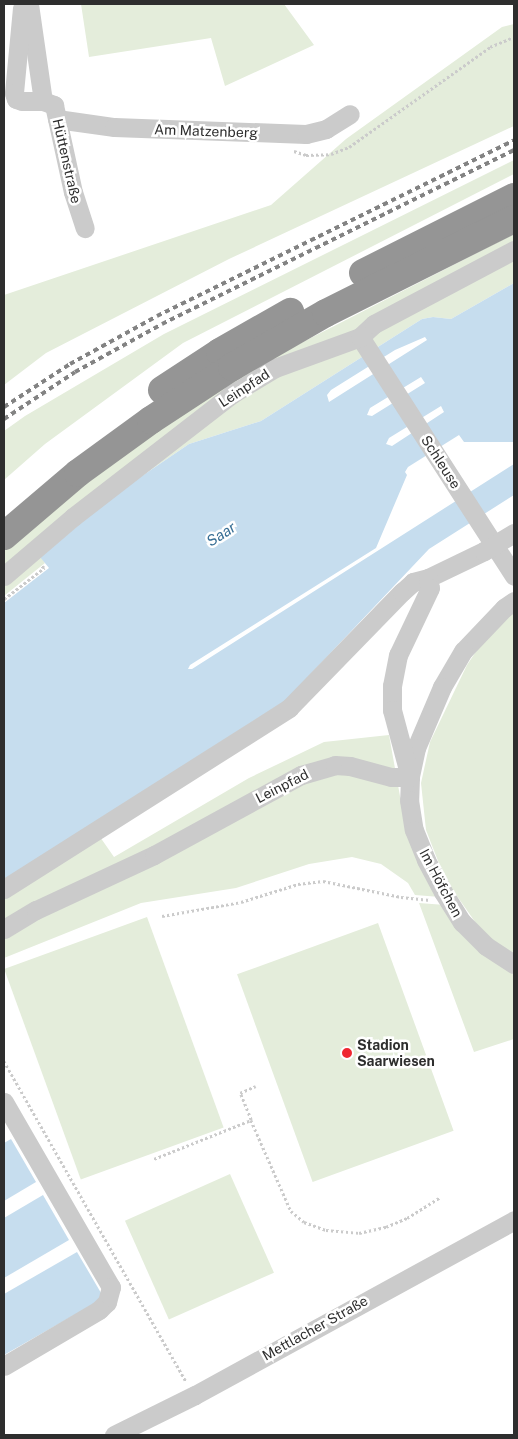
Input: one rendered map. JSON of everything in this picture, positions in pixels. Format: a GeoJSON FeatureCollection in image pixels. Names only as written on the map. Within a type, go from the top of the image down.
{"type":"FeatureCollection","features":[{"type":"Feature","properties":{"kind":"highway"},"geometry":{"type":"LineString","coordinates":[[4,510],[64,460],[220,352],[316,297],[514,197]]}},
{"type":"Feature","properties":{"kind":"highway"},"geometry":{"type":"LineString","coordinates":[[4,536],[85,468],[151,420],[232,367],[326,313],[514,219]]}},
{"type":"Feature","properties":{"kind":"street"},"geometry":{"type":"LineString","coordinates":[[23,4],[14,93],[16,99],[22,101],[43,101],[29,4]]}},
{"type":"Feature","properties":{"kind":"street","name":"Hüttenstraße"},"geometry":{"type":"LineString","coordinates":[[43,101],[54,105],[73,192],[84,228]]}},
{"type":"Feature","properties":{"kind":"street","name":"Am Matzenberg"},"geometry":{"type":"LineString","coordinates":[[57,119],[114,127],[306,134],[326,129],[350,114]]}},
{"type":"Feature","properties":{"kind":"street","name":"Leinpfad"},"geometry":{"type":"LineString","coordinates":[[4,576],[73,517],[232,394],[275,368],[364,342],[374,324],[514,250]]}},
{"type":"Feature","properties":{"kind":"street","name":"Schleuse"},"geometry":{"type":"LineString","coordinates":[[364,342],[514,576]]}},
{"type":"Feature","properties":{"kind":"street"},"geometry":{"type":"LineString","coordinates":[[4,889],[290,708],[413,582],[428,578],[484,551],[514,533]]}},
{"type":"Feature","properties":{"kind":"street"},"geometry":{"type":"LineString","coordinates":[[410,777],[392,710],[392,686],[398,655],[430,588],[428,578]]}},
{"type":"Feature","properties":{"kind":"street"},"geometry":{"type":"LineString","coordinates":[[410,777],[416,748],[446,680],[463,652],[504,608],[514,601]]}},
{"type":"Feature","properties":{"kind":"street","name":"Leinpfad"},"geometry":{"type":"LineString","coordinates":[[4,929],[36,910],[154,855],[300,775],[335,765],[350,766],[391,777],[410,777]]}},
{"type":"Feature","properties":{"kind":"street","name":"Im Höfchen"},"geometry":{"type":"LineString","coordinates":[[410,777],[409,800],[414,830],[426,860],[448,901],[462,922],[486,946],[514,964]]}},
{"type":"Feature","properties":{"kind":"street"},"geometry":{"type":"LineString","coordinates":[[4,1102],[111,1287],[107,1302],[99,1310],[4,1366]]}},
{"type":"Feature","properties":{"kind":"street","name":"Mettlacher Straße"},"geometry":{"type":"LineString","coordinates":[[114,1435],[194,1395],[514,1220]]}},
{"type":"Feature","properties":{"kind":"path"},"geometry":{"type":"LineString","coordinates":[[292,151],[306,155],[331,154],[349,146],[490,47],[514,37]]}},
{"type":"Feature","properties":{"kind":"path"},"geometry":{"type":"LineString","coordinates":[[4,599],[44,568],[42,566]]}},
{"type":"Feature","properties":{"kind":"path"},"geometry":{"type":"LineString","coordinates":[[162,916],[241,902],[298,884],[323,881],[401,897],[448,901]]}},
{"type":"Feature","properties":{"kind":"path"},"geometry":{"type":"LineString","coordinates":[[4,1061],[182,1375]]}},
{"type":"Feature","properties":{"kind":"path"},"geometry":{"type":"LineString","coordinates":[[256,1086],[240,1093],[291,1211],[304,1222],[326,1230],[358,1233],[386,1226],[407,1218],[440,1197]]}},
{"type":"Feature","properties":{"kind":"path"},"geometry":{"type":"LineString","coordinates":[[154,1159],[251,1120]]}},
{"type":"Feature","properties":{"kind":"green space"},"geometry":{"type":"Polygon","coordinates":[[[81,4],[284,4],[314,45],[225,86],[211,38],[89,57],[81,4]]]}},
{"type":"Feature","properties":{"kind":"green space"},"geometry":{"type":"Polygon","coordinates":[[[514,24],[514,126],[229,259],[46,353],[4,385],[4,295],[271,205],[346,139],[502,27],[514,24]]]}},
{"type":"Feature","properties":{"kind":"green space"},"geometry":{"type":"Polygon","coordinates":[[[514,160],[514,174],[183,343],[45,444],[4,480],[4,431],[25,416],[164,334],[514,160]]]}},
{"type":"Feature","properties":{"kind":"green space"},"geometry":{"type":"Polygon","coordinates":[[[514,234],[514,283],[451,319],[433,317],[422,319],[261,421],[189,444],[117,493],[41,557],[45,563],[4,596],[4,545],[217,386],[514,234]]]}},
{"type":"Feature","properties":{"kind":"green space"},"geometry":{"type":"Polygon","coordinates":[[[514,608],[514,957],[485,936],[445,879],[426,830],[421,783],[430,742],[467,665],[483,641],[514,608]]]}},
{"type":"Feature","properties":{"kind":"green space"},"geometry":{"type":"Polygon","coordinates":[[[389,735],[407,835],[440,897],[415,895],[408,883],[381,864],[352,857],[309,864],[236,888],[141,903],[4,958],[4,880],[91,824],[114,857],[249,778],[324,742],[389,735]]]}},
{"type":"Feature","properties":{"kind":"green space"},"geometry":{"type":"Polygon","coordinates":[[[419,903],[445,905],[481,951],[514,975],[514,1039],[474,1052],[419,903]]]}},
{"type":"Feature","properties":{"kind":"green space"},"geometry":{"type":"Polygon","coordinates":[[[147,917],[224,1127],[81,1179],[4,969],[147,917]]]}},
{"type":"Feature","properties":{"kind":"green space","name":"Stadion Saarwiesen"},"geometry":{"type":"Polygon","coordinates":[[[378,923],[454,1131],[313,1182],[237,974],[378,923]]]}},
{"type":"Feature","properties":{"kind":"green space"},"geometry":{"type":"Polygon","coordinates":[[[230,1174],[274,1273],[169,1319],[125,1221],[230,1174]]]}},
{"type":"Feature","properties":{"kind":"water","name":"Saar"},"geometry":{"type":"Polygon","coordinates":[[[514,283],[514,442],[464,442],[459,435],[408,467],[405,472],[407,475],[376,548],[190,665],[188,669],[192,669],[514,464],[514,495],[429,549],[285,701],[4,880],[4,603],[49,568],[40,557],[117,493],[189,444],[261,421],[422,319],[433,317],[451,319],[514,283]],[[425,337],[395,350],[331,390],[327,395],[329,402],[427,340],[425,337]],[[421,377],[370,408],[367,415],[372,416],[425,383],[421,377]],[[441,406],[389,438],[386,444],[392,446],[444,412],[441,406]]]}},
{"type":"Feature","properties":{"kind":"water"},"geometry":{"type":"Polygon","coordinates":[[[11,1139],[36,1182],[4,1201],[4,1143],[11,1139]]]}},
{"type":"Feature","properties":{"kind":"water"},"geometry":{"type":"Polygon","coordinates":[[[43,1195],[69,1240],[4,1278],[4,1218],[43,1195]]]}},
{"type":"Feature","properties":{"kind":"water"},"geometry":{"type":"Polygon","coordinates":[[[77,1252],[104,1298],[4,1355],[4,1294],[77,1252]]]}},
{"type":"Feature","properties":{"kind":"railway"},"geometry":{"type":"LineString","coordinates":[[4,407],[70,364],[157,316],[514,140]]}},
{"type":"Feature","properties":{"kind":"railway"},"geometry":{"type":"LineString","coordinates":[[4,419],[75,372],[162,324],[514,150]]}},
{"type":"Feature","properties":{"kind":"place","name":"Stadion Saarwiesen"},"geometry":{"type":"Point","coordinates":[347,1053]}}]}
